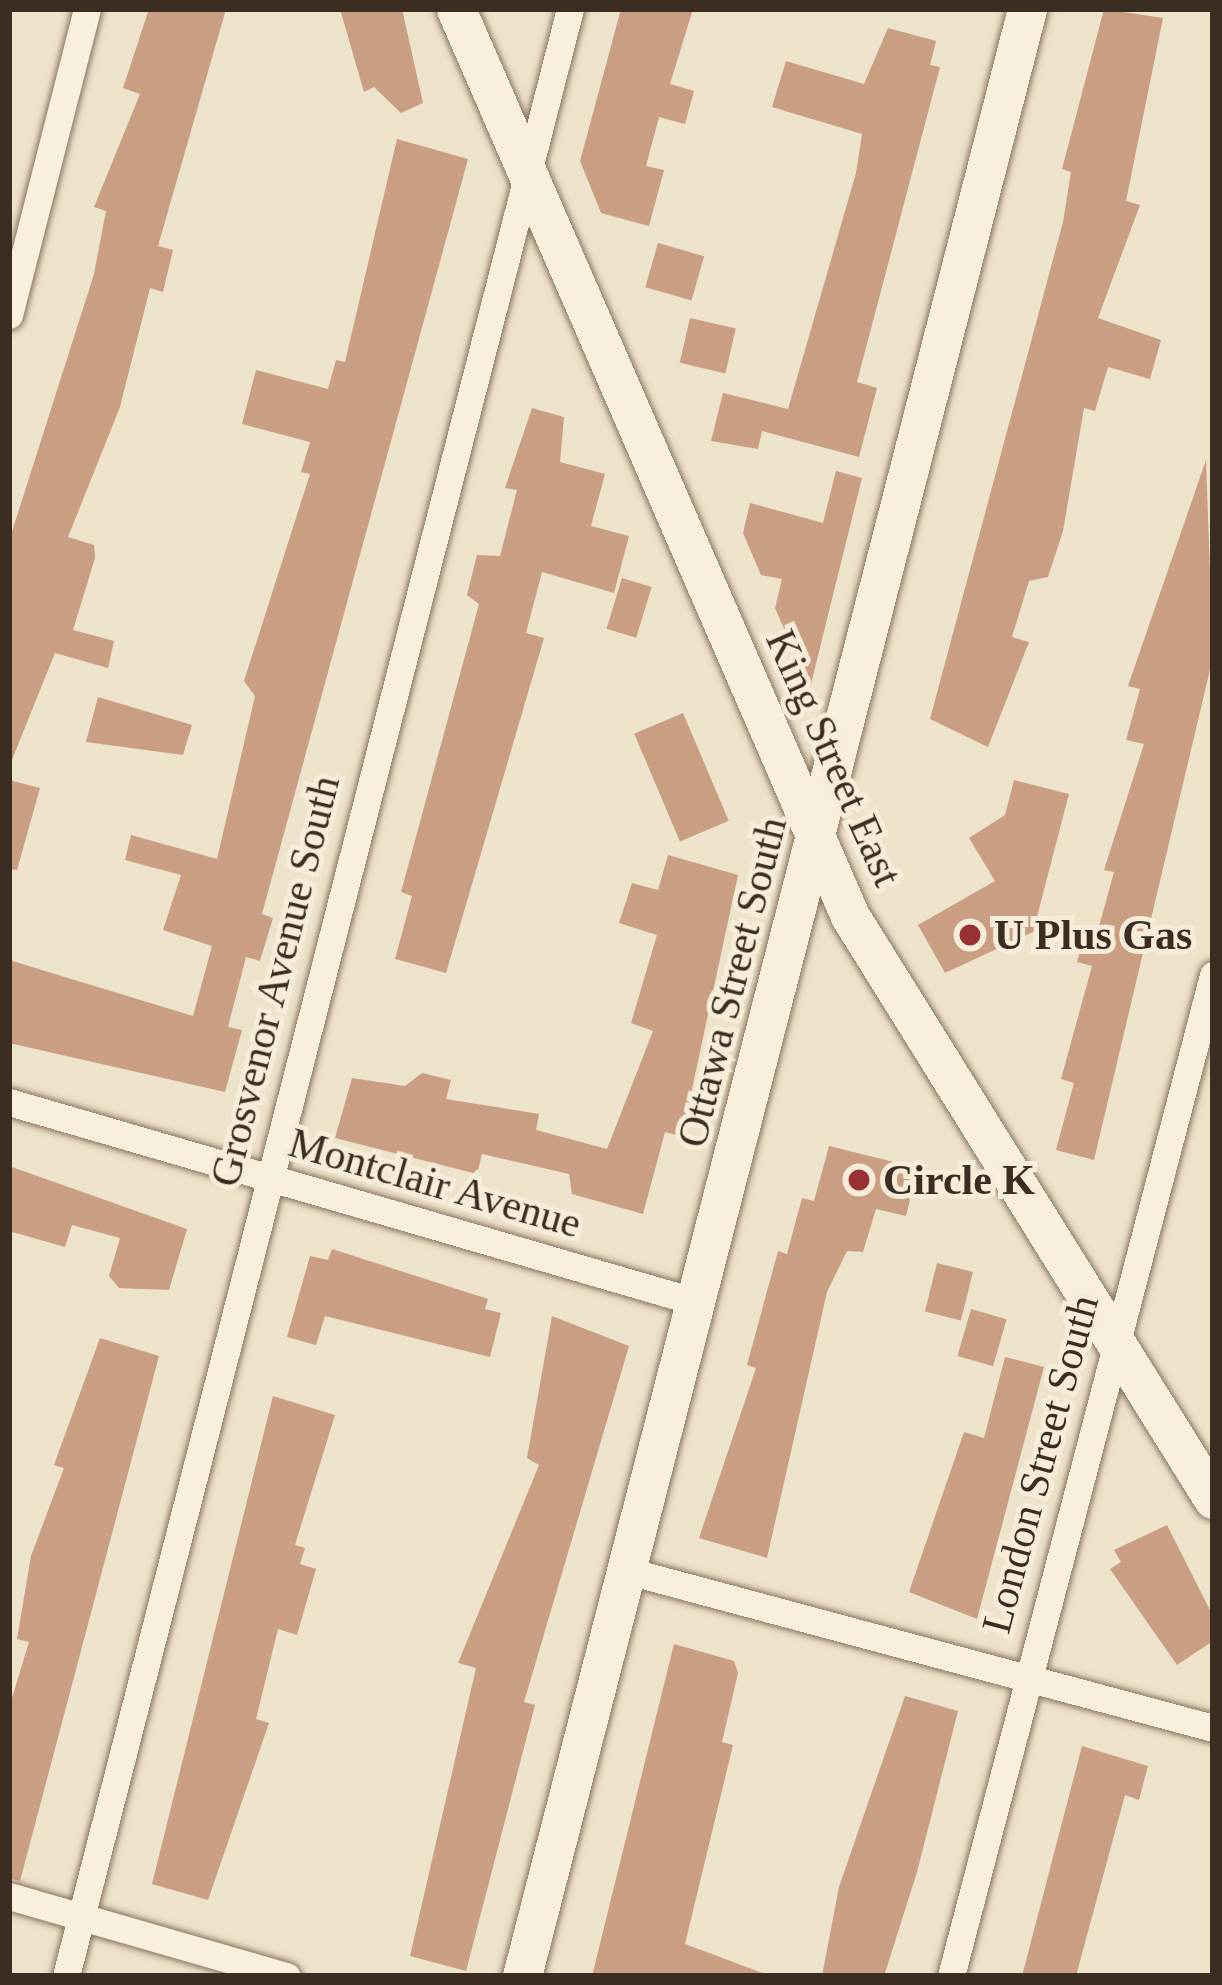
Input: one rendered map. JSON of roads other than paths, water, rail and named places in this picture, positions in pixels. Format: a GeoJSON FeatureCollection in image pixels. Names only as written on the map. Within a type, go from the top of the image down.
{"type":"FeatureCollection","features":[{"type":"Feature","properties":{"kind":"main road","name":"King Street East"},"geometry":{"type":"LineString","coordinates":[[456,9],[816,842],[884,980],[1113,1351],[1213,1499]]}},
{"type":"Feature","properties":{"kind":"main road","name":"Ottawa Street South"},"geometry":{"type":"LineString","coordinates":[[522,1976],[700,1303],[1027,9]]}},
{"type":"Feature","properties":{"kind":"street"},"geometry":{"type":"LineString","coordinates":[[9,315],[87,9]]}},
{"type":"Feature","properties":{"kind":"street","name":"Grosvenor Avenue South"},"geometry":{"type":"LineString","coordinates":[[66,1976],[570,9]]}},
{"type":"Feature","properties":{"kind":"street","name":"London Street South"},"geometry":{"type":"LineString","coordinates":[[951,1976],[1213,975]]}},
{"type":"Feature","properties":{"kind":"street","name":"Montclair Avenue"},"geometry":{"type":"LineString","coordinates":[[9,1102],[700,1303]]}},
{"type":"Feature","properties":{"kind":"street"},"geometry":{"type":"LineString","coordinates":[[628,1571],[1213,1728]]}},
{"type":"Feature","properties":{"kind":"street"},"geometry":{"type":"LineString","coordinates":[[9,1897],[287,1976]]}},
{"type":"Feature","properties":{"kind":"place","name":"U Plus Gas"},"geometry":{"type":"Point","coordinates":[970,935]}},
{"type":"Feature","properties":{"kind":"place","name":"Circle K"},"geometry":{"type":"Point","coordinates":[859,1180]}}]}
